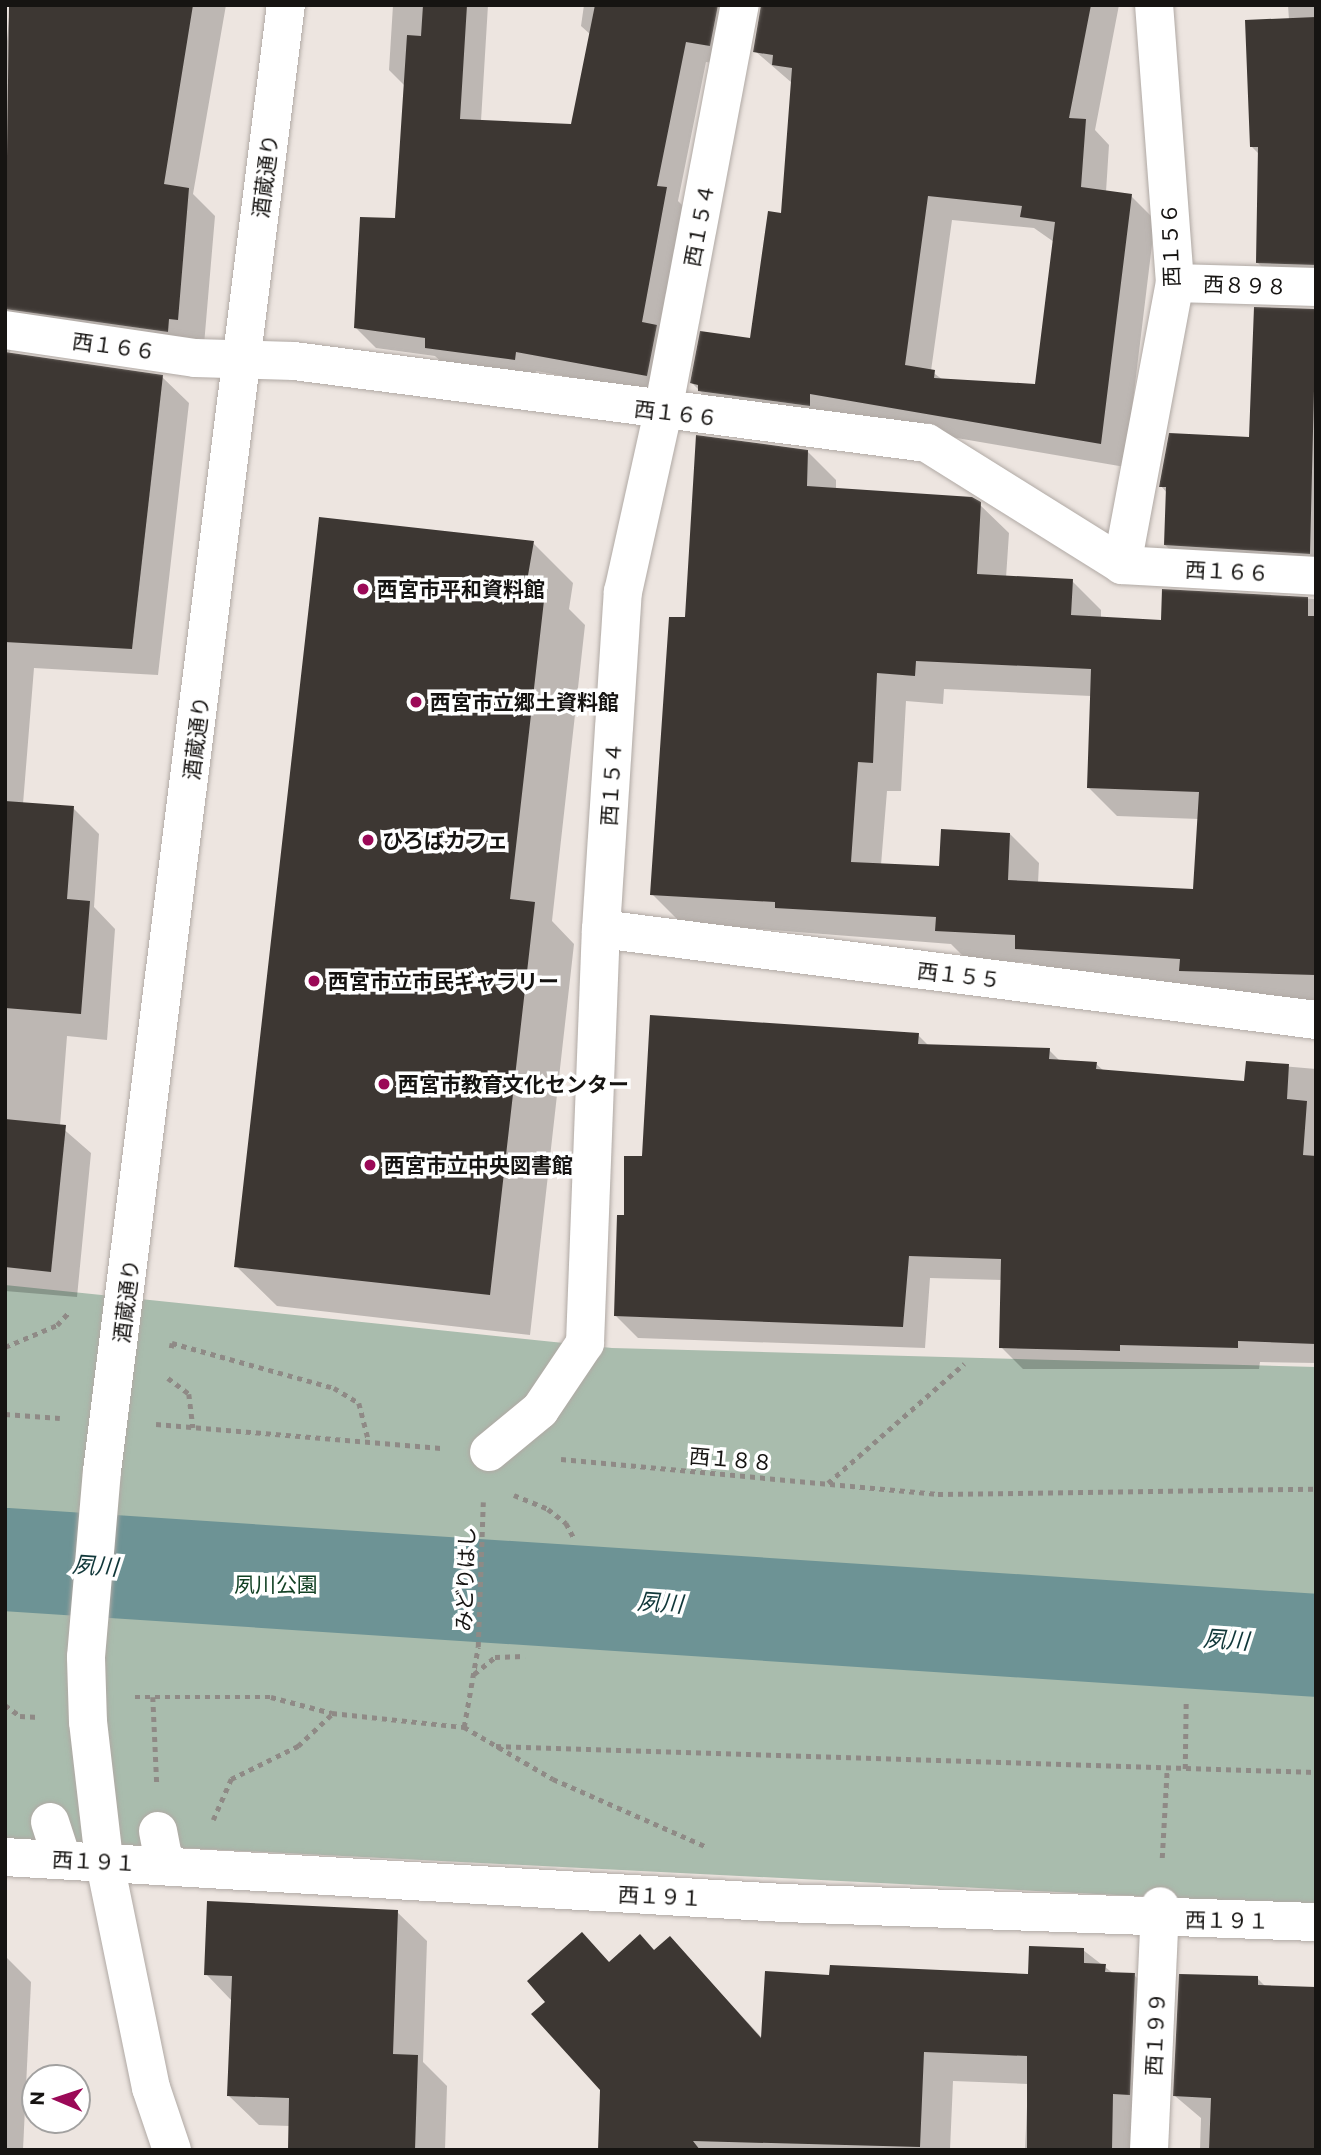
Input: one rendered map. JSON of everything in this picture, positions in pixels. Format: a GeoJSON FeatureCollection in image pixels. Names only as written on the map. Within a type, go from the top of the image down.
{"type":"FeatureCollection","features":[{"type":"Feature","properties":{"kind":"street","name":"酒蔵通り"},"geometry":{"type":"LineString","coordinates":[[172,2150],[151,2088],[104,1860],[88,1722],[86,1657],[102,1471],[286,5]]}},
{"type":"Feature","properties":{"kind":"street","name":"西１５４"},"geometry":{"type":"LineString","coordinates":[[489,1452],[540,1410],[585,1343],[601,929],[623,592],[663,411],[740,5]]}},
{"type":"Feature","properties":{"kind":"street","name":"西１５６"},"geometry":{"type":"LineString","coordinates":[[1122,565],[1175,284],[1154,5]]}},
{"type":"Feature","properties":{"kind":"street","name":"西８９８"},"geometry":{"type":"LineString","coordinates":[[1175,284],[1316,287]]}},
{"type":"Feature","properties":{"kind":"street","name":"西１６６"},"geometry":{"type":"LineString","coordinates":[[5,330],[195,358],[294,361],[663,411],[927,443],[1122,565],[1316,576]]}},
{"type":"Feature","properties":{"kind":"street","name":"西１５５"},"geometry":{"type":"LineString","coordinates":[[601,929],[1316,1020]]}},
{"type":"Feature","properties":{"kind":"street"},"geometry":{"type":"LineString","coordinates":[[50,1822],[62,1859]]}},
{"type":"Feature","properties":{"kind":"street","name":"西１９１"},"geometry":{"type":"LineString","coordinates":[[5,1857],[104,1860],[170,1852],[330,1878],[781,1894],[1316,1922]]}},
{"type":"Feature","properties":{"kind":"street","name":"西１９９"},"geometry":{"type":"LineString","coordinates":[[1149,2150],[1161,1912]]}},
{"type":"Feature","properties":{"kind":"path"},"geometry":{"type":"LineString","coordinates":[[5,1347],[57,1325],[76,1305]]}},
{"type":"Feature","properties":{"kind":"path"},"geometry":{"type":"LineString","coordinates":[[172,1343],[334,1388],[359,1403],[369,1441]]}},
{"type":"Feature","properties":{"kind":"path"},"geometry":{"type":"LineString","coordinates":[[827,1484],[964,1364]]}},
{"type":"Feature","properties":{"kind":"path"},"geometry":{"type":"LineString","coordinates":[[167,1381],[189,1394],[192,1427]]}},
{"type":"Feature","properties":{"kind":"path"},"geometry":{"type":"LineString","coordinates":[[5,1414],[74,1419]]}},
{"type":"Feature","properties":{"kind":"path","name":"西１８８"},"geometry":{"type":"LineString","coordinates":[[145,1423],[938,1494],[1316,1489]]}},
{"type":"Feature","properties":{"kind":"path"},"geometry":{"type":"LineString","coordinates":[[515,1496],[548,1509],[566,1523],[574,1538]]}},
{"type":"Feature","properties":{"kind":"path","name":"みどりはし"},"geometry":{"type":"LineString","coordinates":[[464,1727],[478,1647],[483,1512]]}},
{"type":"Feature","properties":{"kind":"path"},"geometry":{"type":"LineString","coordinates":[[474,1674],[495,1657],[525,1656]]}},
{"type":"Feature","properties":{"kind":"path"},"geometry":{"type":"LineString","coordinates":[[332,1713],[298,1746],[231,1779],[207,1832],[170,1852],[153,1697],[271,1697],[332,1713],[464,1727],[553,1779],[713,1850]]}},
{"type":"Feature","properties":{"kind":"path"},"geometry":{"type":"LineString","coordinates":[[1185,1769],[1186,1700]]}},
{"type":"Feature","properties":{"kind":"path"},"geometry":{"type":"LineString","coordinates":[[5,1715],[7,1706],[20,1716],[46,1717]]}},
{"type":"Feature","properties":{"kind":"path"},"geometry":{"type":"LineString","coordinates":[[496,1746],[1316,1772]]}},
{"type":"Feature","properties":{"kind":"path"},"geometry":{"type":"LineString","coordinates":[[1161,1912],[1167,1768]]}},
{"type":"Feature","properties":{"kind":"green space","name":"夙川公園"},"geometry":{"type":"Polygon","coordinates":[[[5,1285],[612,1348],[1316,1367],[1316,1905],[5,1839],[5,1285]]]}},
{"type":"Feature","properties":{"kind":"building"},"geometry":{"type":"Polygon","coordinates":[[[9,5],[193,5],[164,184],[189,188],[178,320],[169,319],[168,332],[5,309],[9,5]]]}},
{"type":"Feature","properties":{"kind":"building"},"geometry":{"type":"Polygon","coordinates":[[[423,5],[467,5],[460,119],[571,124],[595,5],[718,5],[710,46],[686,42],[657,186],[667,187],[642,322],[657,325],[647,376],[516,352],[515,360],[425,348],[425,338],[354,328],[360,217],[395,218],[407,35],[421,36],[423,5]]]}},
{"type":"Feature","properties":{"kind":"building"},"geometry":{"type":"Polygon","coordinates":[[[761,5],[1091,5],[1069,118],[1086,119],[1081,187],[1132,194],[1101,444],[810,394],[810,406],[698,391],[698,385],[690,383],[700,331],[750,338],[768,211],[781,213],[792,68],[772,65],[773,55],[753,52],[761,5]],[[928,196],[905,365],[935,370],[934,378],[1035,384],[1055,222],[1020,217],[1022,206],[928,196]]]}},
{"type":"Feature","properties":{"kind":"building"},"geometry":{"type":"Polygon","coordinates":[[[1316,17],[1316,265],[1256,263],[1258,147],[1250,147],[1245,20],[1316,17]]]}},
{"type":"Feature","properties":{"kind":"building"},"geometry":{"type":"Polygon","coordinates":[[[1254,307],[1316,309],[1310,554],[1164,545],[1166,487],[1159,487],[1169,433],[1249,437],[1254,307]]]}},
{"type":"Feature","properties":{"kind":"building"},"geometry":{"type":"Polygon","coordinates":[[[5,352],[163,375],[132,649],[5,642],[5,352]]]}},
{"type":"Feature","properties":{"kind":"building"},"geometry":{"type":"Polygon","coordinates":[[[696,435],[808,450],[807,486],[972,497],[981,502],[977,574],[1073,579],[1071,615],[1161,620],[1162,589],[1308,597],[1308,616],[1316,616],[1316,975],[1179,971],[1180,959],[1015,949],[1015,935],[935,931],[936,917],[775,908],[775,902],[650,895],[669,617],[685,617],[696,435]],[[916,661],[915,676],[877,673],[873,763],[858,762],[851,862],[939,866],[941,829],[1010,833],[1008,880],[1193,889],[1199,792],[1087,788],[1091,669],[916,661]]]}},
{"type":"Feature","properties":{"kind":"building","name":"西宮市教育文化センター"},"geometry":{"type":"Polygon","coordinates":[[[319,517],[534,541],[527,581],[546,583],[510,899],[535,902],[490,1295],[234,1267],[319,517]]]}},
{"type":"Feature","properties":{"kind":"building"},"geometry":{"type":"Polygon","coordinates":[[[5,801],[74,806],[67,899],[90,901],[81,1014],[5,1008],[5,801]]]}},
{"type":"Feature","properties":{"kind":"building"},"geometry":{"type":"Polygon","coordinates":[[[650,1015],[919,1033],[918,1044],[1050,1048],[1049,1059],[1097,1062],[1096,1069],[1244,1081],[1246,1061],[1289,1064],[1287,1099],[1307,1101],[1303,1155],[1316,1156],[1316,1344],[1238,1341],[1238,1348],[1120,1345],[1120,1351],[999,1348],[1001,1259],[909,1256],[903,1327],[614,1316],[617,1215],[624,1215],[624,1156],[642,1156],[650,1015]]]}},
{"type":"Feature","properties":{"kind":"building"},"geometry":{"type":"Polygon","coordinates":[[[5,1119],[66,1125],[51,1272],[5,1267],[5,1119]]]}},
{"type":"Feature","properties":{"kind":"building"},"geometry":{"type":"Polygon","coordinates":[[[207,1901],[398,1910],[393,2054],[418,2055],[415,2150],[288,2150],[289,2098],[227,2096],[232,1976],[204,1975],[207,1901]]]}},
{"type":"Feature","properties":{"kind":"building"},"geometry":{"type":"Polygon","coordinates":[[[582,1932],[609,1962],[640,1934],[654,1950],[670,1936],[761,2038],[765,1971],[829,1975],[830,1965],[1028,1974],[1029,1946],[1084,1948],[1084,1963],[1106,1964],[1105,1972],[1135,1973],[1130,2095],[1113,2094],[1112,2150],[1027,2150],[1027,2056],[924,2052],[920,2147],[693,2141],[700,2150],[598,2150],[600,2090],[531,2014],[545,2002],[527,1981],[582,1932]]]}},
{"type":"Feature","properties":{"kind":"building"},"geometry":{"type":"Polygon","coordinates":[[[1179,1974],[1258,1976],[1258,1985],[1316,1987],[1316,2150],[1209,2150],[1211,2098],[1173,2096],[1179,1974]]]}},
{"type":"Feature","properties":{"kind":"waterway","name":"夙川"},"geometry":{"type":"LineString","coordinates":[[5,1559],[1316,1645]]}},
{"type":"Feature","properties":{"kind":"place","name":"西宮市平和資料館"},"geometry":{"type":"Point","coordinates":[363,589]}},
{"type":"Feature","properties":{"kind":"place","name":"西宮市立郷土資料館"},"geometry":{"type":"Point","coordinates":[416,702]}},
{"type":"Feature","properties":{"kind":"place","name":"ひろばカフェ"},"geometry":{"type":"Point","coordinates":[368,840]}},
{"type":"Feature","properties":{"kind":"place","name":"西宮市立市民ギャラリー"},"geometry":{"type":"Point","coordinates":[314,981]}},
{"type":"Feature","properties":{"kind":"place","name":"西宮市教育文化センター"},"geometry":{"type":"Point","coordinates":[384,1084]}},
{"type":"Feature","properties":{"kind":"place","name":"西宮市立中央図書館"},"geometry":{"type":"Point","coordinates":[370,1165]}}]}
